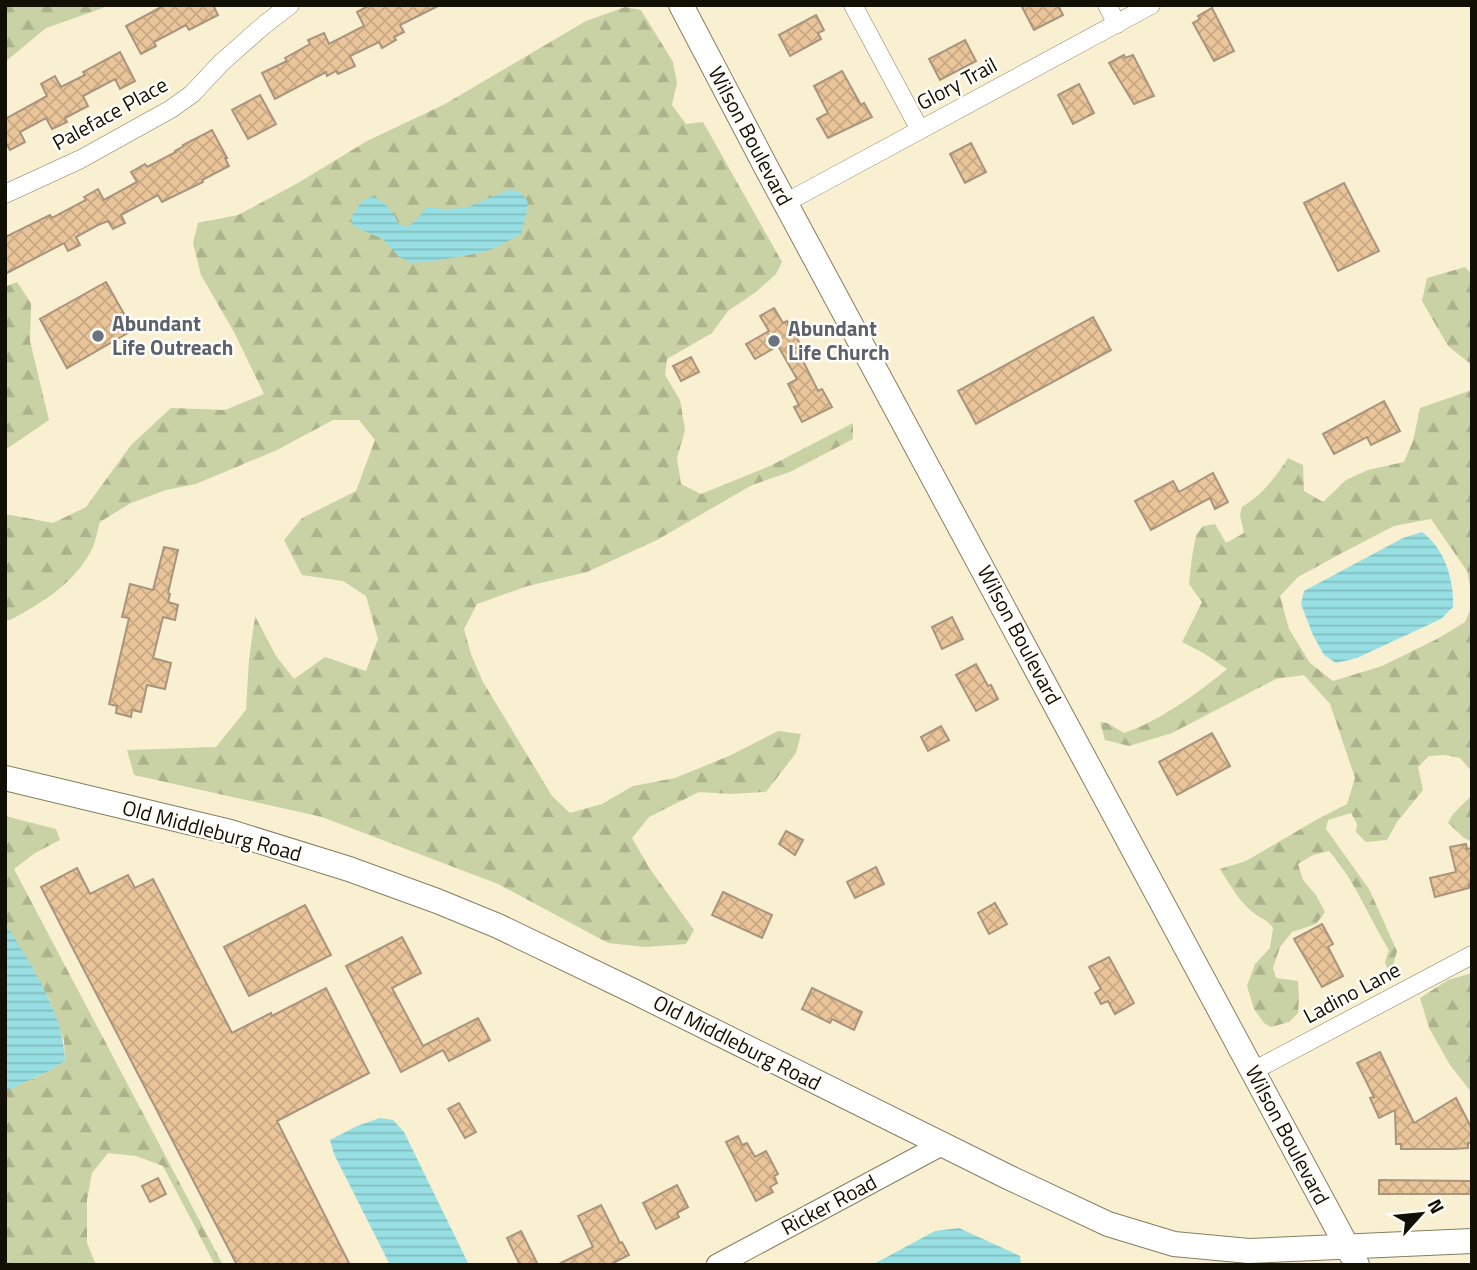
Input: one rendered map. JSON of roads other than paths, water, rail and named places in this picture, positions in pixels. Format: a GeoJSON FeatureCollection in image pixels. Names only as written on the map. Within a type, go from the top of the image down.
{"type":"FeatureCollection","features":[{"type":"Feature","properties":{"kind":"main road","name":"Wilson Boulevard"},"geometry":{"type":"LineString","coordinates":[[681,5],[1352,1256]]}},
{"type":"Feature","properties":{"kind":"main road","name":"Old Middleburg Road"},"geometry":{"type":"LineString","coordinates":[[5,778],[230,832],[349,869],[437,901],[498,926],[631,990],[941,1145],[1108,1224],[1174,1244],[1352,1256],[1472,1241]]}},
{"type":"Feature","properties":{"kind":"street","name":"Paleface Place"},"geometry":{"type":"LineString","coordinates":[[5,194],[80,159],[171,108],[192,93],[264,25],[290,5]]}},
{"type":"Feature","properties":{"kind":"street"},"geometry":{"type":"LineString","coordinates":[[853,5],[920,130]]}},
{"type":"Feature","properties":{"kind":"street"},"geometry":{"type":"LineString","coordinates":[[1107,5],[1117,24]]}},
{"type":"Feature","properties":{"kind":"street","name":"Glory Trail"},"geometry":{"type":"LineString","coordinates":[[785,203],[1151,5]]}},
{"type":"Feature","properties":{"kind":"street","name":"Ladino Lane"},"geometry":{"type":"LineString","coordinates":[[1253,1071],[1472,955]]}},
{"type":"Feature","properties":{"kind":"street","name":"Ricker Road"},"geometry":{"type":"LineString","coordinates":[[716,1265],[941,1145]]}},
{"type":"Feature","properties":{"kind":"water"},"geometry":{"type":"Polygon","coordinates":[[[508,190],[519,191],[528,203],[521,234],[480,253],[411,263],[398,256],[383,239],[353,226],[351,218],[361,202],[372,196],[388,207],[399,224],[407,227],[427,207],[466,208],[508,190]]]}},
{"type":"Feature","properties":{"kind":"water"},"geometry":{"type":"Polygon","coordinates":[[[1422,532],[1442,556],[1450,576],[1453,607],[1441,619],[1357,658],[1336,663],[1324,655],[1301,604],[1304,591],[1403,538],[1422,532]]]}},
{"type":"Feature","properties":{"kind":"water"},"geometry":{"type":"Polygon","coordinates":[[[5,923],[52,1006],[63,1042],[65,1061],[5,1092],[5,923]]]}},
{"type":"Feature","properties":{"kind":"water"},"geometry":{"type":"Polygon","coordinates":[[[380,1118],[393,1120],[404,1132],[469,1265],[390,1265],[334,1154],[330,1140],[380,1118]]]}},
{"type":"Feature","properties":{"kind":"water"},"geometry":{"type":"Polygon","coordinates":[[[959,1228],[1020,1256],[1021,1265],[872,1265],[935,1231],[959,1228]]]}},
{"type":"Feature","properties":{"kind":"place","name":"Abundant Life Outreach"},"geometry":{"type":"Point","coordinates":[98,336]}},
{"type":"Feature","properties":{"kind":"place","name":"Abundant Life Church"},"geometry":{"type":"Point","coordinates":[774,341]}}]}
